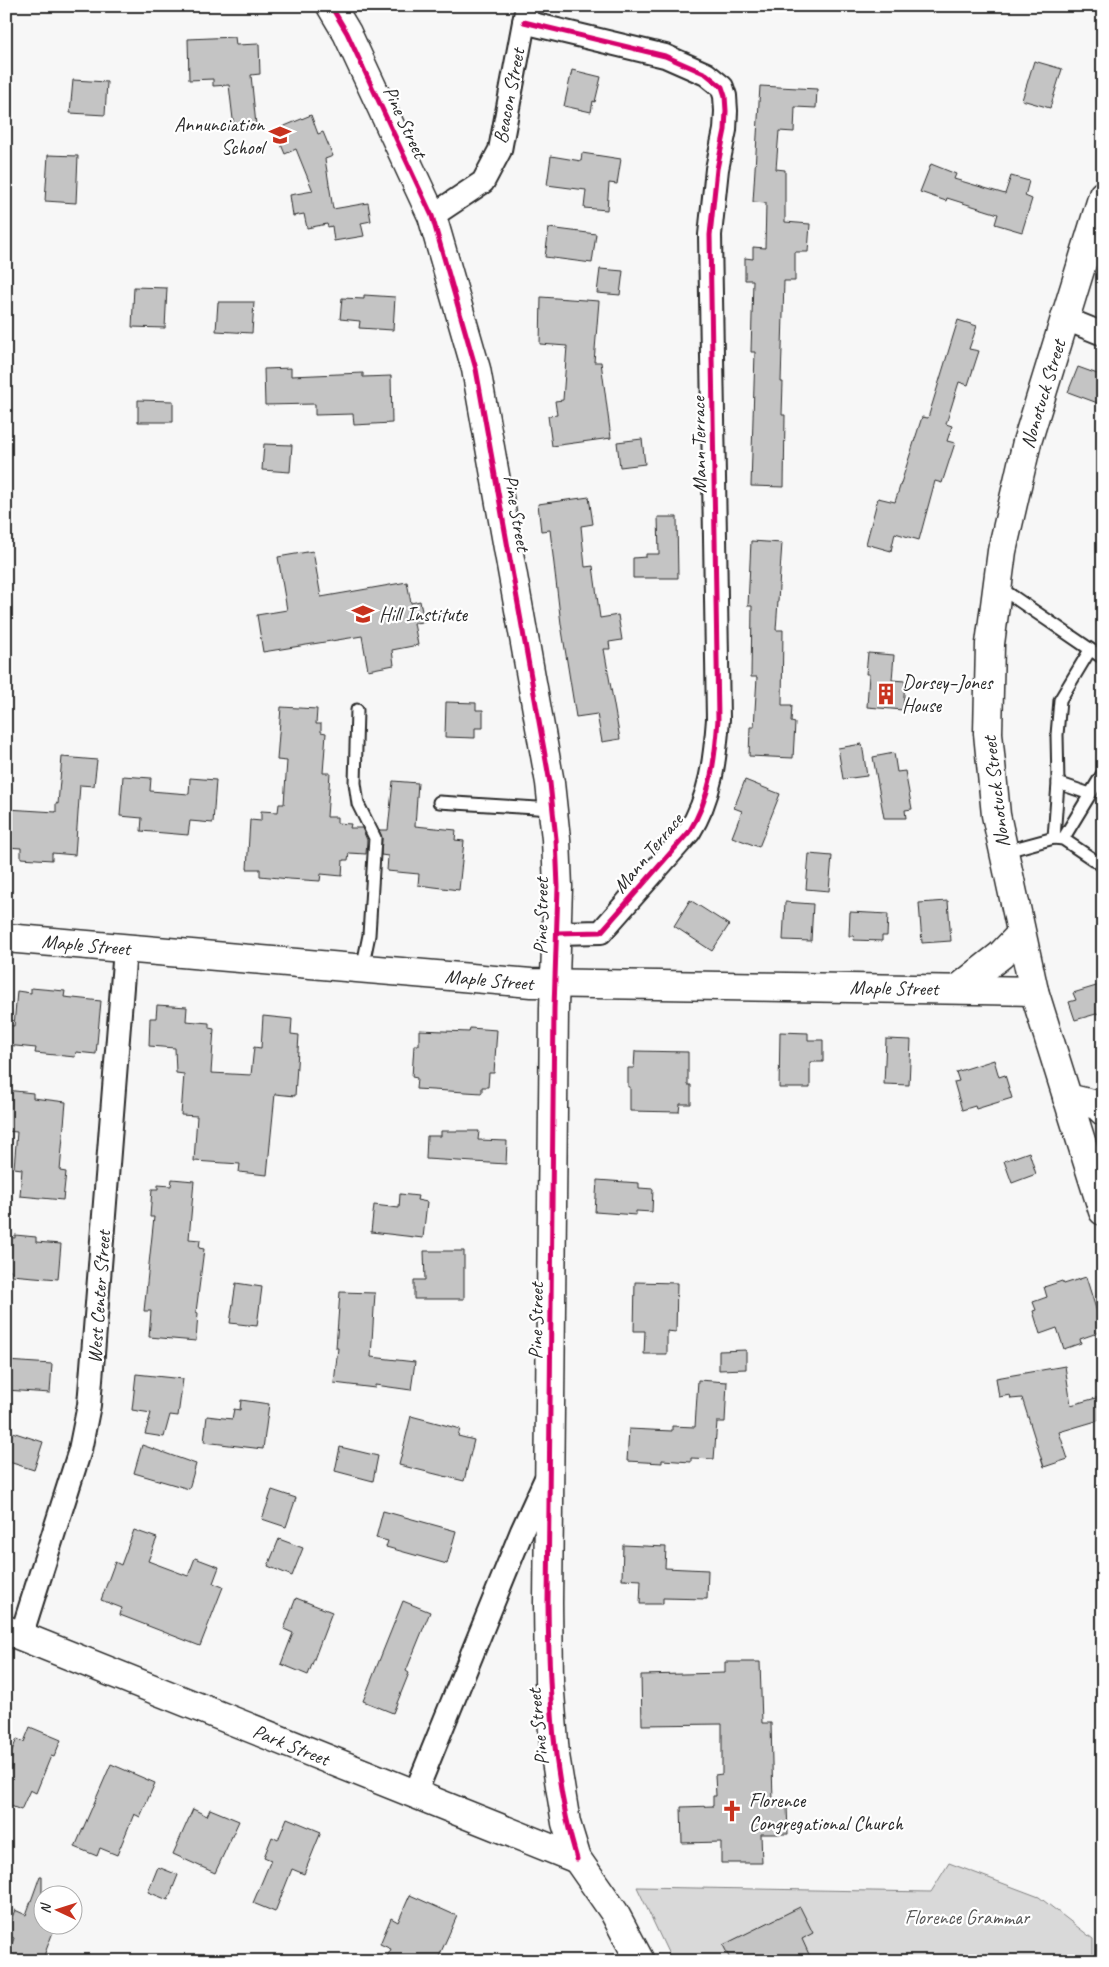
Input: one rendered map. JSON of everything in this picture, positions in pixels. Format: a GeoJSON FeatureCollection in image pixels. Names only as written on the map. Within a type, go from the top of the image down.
{"type":"FeatureCollection","features":[{"type":"Feature","properties":{"kind":"main road","name":"Pine Street"},"geometry":{"type":"LineString","coordinates":[[331,6],[347,33],[432,216],[476,369],[550,783],[558,887],[555,984],[549,1682],[562,1803],[577,1859],[614,1912],[640,1961]]}},
{"type":"Feature","properties":{"kind":"main road","name":"Nonotuck Street"},"geometry":{"type":"LineString","coordinates":[[1103,195],[1027,442],[1002,551],[990,644],[988,733],[996,815],[1034,991],[1103,1211]]}},
{"type":"Feature","properties":{"kind":"main road"},"geometry":{"type":"LineString","coordinates":[[958,989],[1001,955],[1021,934]]}},
{"type":"Feature","properties":{"kind":"main road","name":"Maple Street"},"geometry":{"type":"LineString","coordinates":[[6,938],[555,984],[1034,991]]}},
{"type":"Feature","properties":{"kind":"main road"},"geometry":{"type":"LineString","coordinates":[[1067,1098],[1096,1105],[1103,1111]]}},
{"type":"Feature","properties":{"kind":"main road","name":"Park Street"},"geometry":{"type":"LineString","coordinates":[[14,1633],[577,1859]]}},
{"type":"Feature","properties":{"kind":"street","name":"Beacon Street"},"geometry":{"type":"LineString","coordinates":[[432,216],[483,182],[500,150],[525,14]]}},
{"type":"Feature","properties":{"kind":"street","name":"Mann Terrace"},"geometry":{"type":"LineString","coordinates":[[525,14],[665,56],[715,80],[722,87],[726,111],[725,130],[717,169],[710,235],[718,719],[711,778],[698,818],[689,832],[601,932],[557,933]]}},
{"type":"Feature","properties":{"kind":"street"},"geometry":{"type":"LineString","coordinates":[[1066,319],[1103,334]]}},
{"type":"Feature","properties":{"kind":"street","name":"West Center Street"},"geometry":{"type":"LineString","coordinates":[[14,1633],[80,1450],[89,1405],[125,949]]}},
{"type":"Feature","properties":{"kind":"street","name":"Pine Street"},"geometry":{"type":"LineString","coordinates":[[415,1794],[522,1531],[550,1470]]}},
{"type":"Feature","properties":{"kind":"lane"},"geometry":{"type":"LineString","coordinates":[[997,586],[1103,658]]}},
{"type":"Feature","properties":{"kind":"lane"},"geometry":{"type":"LineString","coordinates":[[1059,838],[1058,734],[1060,700],[1090,650]]}},
{"type":"Feature","properties":{"kind":"lane"},"geometry":{"type":"LineString","coordinates":[[357,710],[354,783],[358,804],[375,838],[369,935],[362,969]]}},
{"type":"Feature","properties":{"kind":"lane"},"geometry":{"type":"LineString","coordinates":[[1003,852],[1059,838],[1103,773]]}},
{"type":"Feature","properties":{"kind":"lane"},"geometry":{"type":"LineString","coordinates":[[1058,783],[1090,794]]}},
{"type":"Feature","properties":{"kind":"lane"},"geometry":{"type":"LineString","coordinates":[[439,802],[553,809]]}},
{"type":"Feature","properties":{"kind":"lane"},"geometry":{"type":"LineString","coordinates":[[1059,838],[1103,866]]}},
{"type":"Feature","properties":{"kind":"green space","name":"Florence Grammar"},"geometry":{"type":"Polygon","coordinates":[[[949,1863],[1039,1897],[1093,1939],[1093,1961],[672,1961],[637,1887],[931,1892],[949,1863]]]}},
{"type":"Feature","properties":{"kind":"building"},"geometry":{"type":"Polygon","coordinates":[[[235,37],[236,45],[259,44],[260,74],[251,75],[256,125],[234,128],[229,85],[213,86],[213,79],[189,80],[188,39],[235,37]]]}},
{"type":"Feature","properties":{"kind":"building"},"geometry":{"type":"Polygon","coordinates":[[[1034,61],[1062,69],[1050,108],[1022,100],[1034,61]]]}},
{"type":"Feature","properties":{"kind":"building"},"geometry":{"type":"Polygon","coordinates":[[[572,70],[601,77],[591,112],[564,106],[572,70]]]}},
{"type":"Feature","properties":{"kind":"building"},"geometry":{"type":"Polygon","coordinates":[[[73,80],[107,82],[105,115],[70,113],[73,80]]]}},
{"type":"Feature","properties":{"kind":"building"},"geometry":{"type":"Polygon","coordinates":[[[760,86],[817,89],[816,108],[795,107],[794,132],[779,131],[776,169],[785,170],[785,222],[810,224],[808,252],[795,252],[795,281],[784,281],[781,382],[783,382],[782,415],[785,415],[784,487],[751,486],[755,352],[751,352],[753,280],[745,280],[745,258],[753,259],[753,247],[765,248],[766,203],[753,202],[760,86]]]}},
{"type":"Feature","properties":{"kind":"building"},"geometry":{"type":"Polygon","coordinates":[[[311,115],[318,134],[323,132],[333,156],[325,159],[333,209],[368,203],[371,221],[361,223],[364,236],[334,241],[332,226],[328,227],[327,224],[307,228],[304,214],[293,216],[290,195],[313,191],[296,149],[285,154],[275,130],[311,115]]]}},
{"type":"Feature","properties":{"kind":"building"},"geometry":{"type":"Polygon","coordinates":[[[582,153],[621,159],[617,184],[609,183],[607,210],[584,208],[586,190],[547,185],[551,156],[581,161],[582,153]]]}},
{"type":"Feature","properties":{"kind":"building"},"geometry":{"type":"Polygon","coordinates":[[[48,155],[78,156],[76,203],[45,201],[48,155]]]}},
{"type":"Feature","properties":{"kind":"building"},"geometry":{"type":"Polygon","coordinates":[[[931,164],[956,174],[954,179],[1005,194],[1011,176],[1029,181],[1025,196],[1032,199],[1022,232],[995,224],[998,214],[947,198],[946,201],[920,192],[931,164]]]}},
{"type":"Feature","properties":{"kind":"building"},"geometry":{"type":"Polygon","coordinates":[[[549,228],[596,234],[592,263],[545,257],[549,228]]]}},
{"type":"Feature","properties":{"kind":"building"},"geometry":{"type":"Polygon","coordinates":[[[600,269],[623,271],[620,295],[597,293],[600,269]]]}},
{"type":"Feature","properties":{"kind":"building"},"geometry":{"type":"Polygon","coordinates":[[[134,287],[167,288],[165,328],[132,327],[134,287]]]}},
{"type":"Feature","properties":{"kind":"building"},"geometry":{"type":"Polygon","coordinates":[[[364,295],[395,297],[393,330],[359,328],[360,321],[340,319],[342,298],[364,299],[364,295]]]}},
{"type":"Feature","properties":{"kind":"building"},"geometry":{"type":"Polygon","coordinates":[[[541,297],[599,301],[594,362],[601,362],[611,438],[552,446],[548,416],[557,415],[555,401],[563,400],[567,346],[540,344],[541,297]]]}},
{"type":"Feature","properties":{"kind":"building"},"geometry":{"type":"Polygon","coordinates":[[[218,302],[254,302],[252,333],[216,331],[218,302]]]}},
{"type":"Feature","properties":{"kind":"building"},"geometry":{"type":"Polygon","coordinates":[[[958,320],[977,326],[969,349],[979,351],[968,385],[959,382],[946,424],[952,426],[947,441],[955,443],[942,483],[935,481],[919,540],[895,533],[891,551],[866,544],[878,498],[895,502],[922,417],[928,418],[958,320]]]}},
{"type":"Feature","properties":{"kind":"building"},"geometry":{"type":"Polygon","coordinates":[[[1078,367],[1103,376],[1103,405],[1068,392],[1078,367]]]}},
{"type":"Feature","properties":{"kind":"building"},"geometry":{"type":"Polygon","coordinates":[[[291,368],[291,376],[363,373],[363,377],[391,376],[392,423],[354,425],[353,414],[315,415],[315,404],[265,405],[264,369],[291,368]]]}},
{"type":"Feature","properties":{"kind":"building"},"geometry":{"type":"Polygon","coordinates":[[[138,400],[173,401],[173,422],[138,422],[138,400]]]}},
{"type":"Feature","properties":{"kind":"building"},"geometry":{"type":"Polygon","coordinates":[[[642,439],[645,464],[620,467],[617,442],[642,439]]]}},
{"type":"Feature","properties":{"kind":"building"},"geometry":{"type":"Polygon","coordinates":[[[264,444],[292,445],[290,472],[262,470],[264,444]]]}},
{"type":"Feature","properties":{"kind":"building"},"geometry":{"type":"Polygon","coordinates":[[[589,497],[593,524],[581,526],[585,567],[593,566],[600,618],[618,615],[622,640],[609,642],[610,649],[604,649],[620,739],[602,742],[597,714],[576,717],[561,624],[550,530],[541,531],[538,504],[589,497]]]}},
{"type":"Feature","properties":{"kind":"building"},"geometry":{"type":"Polygon","coordinates":[[[658,517],[677,517],[678,578],[633,578],[633,558],[646,557],[646,554],[659,554],[658,517]]]}},
{"type":"Feature","properties":{"kind":"building"},"geometry":{"type":"Polygon","coordinates":[[[751,541],[782,543],[776,630],[783,630],[782,705],[792,705],[791,722],[795,723],[793,758],[749,756],[750,727],[754,727],[757,677],[751,677],[752,606],[748,606],[751,541]]]}},
{"type":"Feature","properties":{"kind":"building"},"geometry":{"type":"Polygon","coordinates":[[[313,551],[321,597],[407,582],[411,603],[420,601],[424,622],[414,623],[418,645],[392,650],[394,665],[368,670],[362,636],[263,652],[257,615],[287,610],[278,557],[313,551]]]}},
{"type":"Feature","properties":{"kind":"building","name":"Dorsey–Jones House"},"geometry":{"type":"Polygon","coordinates":[[[868,653],[894,655],[892,680],[905,681],[903,710],[867,707],[869,674],[866,674],[868,653]]]}},
{"type":"Feature","properties":{"kind":"building"},"geometry":{"type":"Polygon","coordinates":[[[446,702],[476,703],[476,710],[483,710],[483,728],[475,728],[475,738],[445,737],[446,702]]]}},
{"type":"Feature","properties":{"kind":"building"},"geometry":{"type":"Polygon","coordinates":[[[281,707],[317,709],[316,724],[321,724],[321,732],[326,733],[323,773],[330,773],[327,817],[337,817],[337,823],[351,824],[350,828],[362,828],[367,840],[366,854],[349,853],[348,860],[343,860],[342,876],[321,874],[320,881],[289,879],[260,876],[260,869],[247,869],[250,820],[261,821],[261,811],[278,812],[279,804],[284,804],[287,761],[277,760],[281,707]]]}},
{"type":"Feature","properties":{"kind":"building"},"geometry":{"type":"Polygon","coordinates":[[[862,744],[867,776],[843,779],[838,748],[862,744]]]}},
{"type":"Feature","properties":{"kind":"building"},"geometry":{"type":"Polygon","coordinates":[[[894,753],[897,772],[905,771],[912,809],[905,810],[906,818],[884,818],[873,757],[894,753]]]}},
{"type":"Feature","properties":{"kind":"building"},"geometry":{"type":"Polygon","coordinates":[[[62,757],[97,760],[94,786],[80,785],[75,855],[52,853],[52,860],[21,858],[21,848],[6,847],[7,809],[56,812],[62,757]]]}},
{"type":"Feature","properties":{"kind":"building"},"geometry":{"type":"Polygon","coordinates":[[[123,776],[151,778],[150,791],[189,794],[190,778],[216,780],[213,823],[190,821],[188,835],[141,831],[142,818],[120,816],[123,776]]]}},
{"type":"Feature","properties":{"kind":"building"},"geometry":{"type":"Polygon","coordinates":[[[745,780],[780,794],[759,847],[732,837],[742,811],[734,808],[745,780]]]}},
{"type":"Feature","properties":{"kind":"building"},"geometry":{"type":"Polygon","coordinates":[[[393,781],[418,783],[415,826],[456,830],[455,840],[464,841],[459,890],[418,885],[419,874],[387,871],[388,856],[381,855],[382,838],[379,830],[388,830],[393,781]]]}},
{"type":"Feature","properties":{"kind":"building"},"geometry":{"type":"Polygon","coordinates":[[[809,854],[832,856],[829,891],[806,889],[809,854]]]}},
{"type":"Feature","properties":{"kind":"building"},"geometry":{"type":"Polygon","coordinates":[[[690,900],[729,925],[712,951],[674,926],[690,900]]]}},
{"type":"Feature","properties":{"kind":"building"},"geometry":{"type":"Polygon","coordinates":[[[948,901],[951,941],[922,943],[919,903],[948,901]]]}},
{"type":"Feature","properties":{"kind":"building"},"geometry":{"type":"Polygon","coordinates":[[[785,902],[813,904],[811,941],[783,940],[785,902]]]}},
{"type":"Feature","properties":{"kind":"building"},"geometry":{"type":"Polygon","coordinates":[[[850,912],[888,914],[887,936],[882,936],[882,941],[853,940],[854,936],[849,936],[850,912]]]}},
{"type":"Feature","properties":{"kind":"building"},"geometry":{"type":"Polygon","coordinates":[[[1103,984],[1103,1012],[1075,1020],[1069,1002],[1076,1000],[1073,993],[1103,984]]]}},
{"type":"Feature","properties":{"kind":"building"},"geometry":{"type":"Polygon","coordinates":[[[31,988],[65,991],[64,997],[101,1001],[96,1054],[76,1052],[75,1057],[35,1053],[36,1048],[6,1045],[6,1025],[14,1026],[17,991],[31,993],[31,988]]]}},
{"type":"Feature","properties":{"kind":"building"},"geometry":{"type":"Polygon","coordinates":[[[157,1005],[187,1007],[186,1021],[209,1023],[209,1028],[214,1029],[211,1073],[251,1075],[254,1047],[261,1048],[263,1016],[292,1019],[291,1034],[299,1035],[295,1096],[275,1094],[267,1175],[239,1172],[240,1164],[194,1161],[197,1116],[181,1115],[184,1074],[176,1073],[175,1048],[149,1046],[150,1018],[156,1018],[157,1005]]]}},
{"type":"Feature","properties":{"kind":"building"},"geometry":{"type":"Polygon","coordinates":[[[470,1028],[497,1030],[494,1073],[489,1073],[488,1087],[482,1087],[482,1093],[416,1089],[417,1078],[412,1077],[414,1045],[419,1045],[419,1030],[469,1032],[470,1028]]]}},
{"type":"Feature","properties":{"kind":"building"},"geometry":{"type":"Polygon","coordinates":[[[780,1032],[808,1033],[808,1040],[823,1040],[823,1062],[810,1062],[810,1088],[779,1088],[780,1032]]]}},
{"type":"Feature","properties":{"kind":"building"},"geometry":{"type":"Polygon","coordinates":[[[886,1039],[911,1040],[909,1085],[884,1084],[886,1039]]]}},
{"type":"Feature","properties":{"kind":"building"},"geometry":{"type":"Polygon","coordinates":[[[635,1051],[688,1052],[688,1085],[691,1085],[691,1104],[680,1104],[679,1112],[630,1111],[628,1068],[634,1068],[635,1051]]]}},
{"type":"Feature","properties":{"kind":"building"},"geometry":{"type":"Polygon","coordinates":[[[994,1060],[999,1077],[1005,1075],[1012,1098],[976,1109],[975,1106],[962,1110],[954,1082],[959,1081],[956,1072],[994,1060]]]}},
{"type":"Feature","properties":{"kind":"building"},"geometry":{"type":"Polygon","coordinates":[[[6,1090],[33,1093],[33,1098],[66,1102],[60,1171],[66,1172],[63,1200],[20,1196],[22,1169],[14,1168],[17,1132],[6,1131],[6,1090]]]}},
{"type":"Feature","properties":{"kind":"building"},"geometry":{"type":"Polygon","coordinates":[[[441,1131],[479,1131],[478,1140],[507,1141],[506,1164],[426,1159],[427,1136],[441,1136],[441,1131]]]}},
{"type":"Feature","properties":{"kind":"building"},"geometry":{"type":"Polygon","coordinates":[[[1029,1152],[1036,1174],[1012,1183],[1004,1161],[1029,1152]]]}},
{"type":"Feature","properties":{"kind":"building"},"geometry":{"type":"Polygon","coordinates":[[[172,1179],[194,1181],[189,1239],[200,1240],[199,1248],[204,1249],[196,1312],[198,1313],[196,1341],[149,1337],[151,1311],[144,1311],[154,1217],[150,1217],[152,1189],[158,1189],[158,1185],[171,1186],[172,1179]]]}},
{"type":"Feature","properties":{"kind":"building"},"geometry":{"type":"Polygon","coordinates":[[[597,1180],[639,1183],[639,1188],[653,1189],[652,1212],[636,1211],[636,1215],[595,1212],[597,1180]]]}},
{"type":"Feature","properties":{"kind":"building"},"geometry":{"type":"Polygon","coordinates":[[[400,1194],[418,1196],[417,1200],[427,1202],[423,1238],[371,1232],[374,1205],[399,1208],[400,1194]]]}},
{"type":"Feature","properties":{"kind":"building"},"geometry":{"type":"Polygon","coordinates":[[[15,1235],[36,1237],[36,1242],[61,1244],[58,1279],[11,1275],[11,1270],[6,1269],[6,1237],[15,1238],[15,1235]]]}},
{"type":"Feature","properties":{"kind":"building"},"geometry":{"type":"Polygon","coordinates":[[[424,1251],[464,1251],[464,1299],[414,1299],[414,1280],[425,1280],[424,1251]]]}},
{"type":"Feature","properties":{"kind":"building"},"geometry":{"type":"Polygon","coordinates":[[[1086,1277],[1103,1331],[1080,1339],[1081,1343],[1064,1349],[1057,1328],[1040,1334],[1033,1311],[1036,1310],[1033,1302],[1047,1297],[1044,1287],[1062,1281],[1064,1284],[1086,1277]]]}},
{"type":"Feature","properties":{"kind":"building"},"geometry":{"type":"Polygon","coordinates":[[[635,1282],[677,1283],[676,1332],[667,1331],[667,1354],[644,1354],[645,1331],[634,1331],[635,1282]]]}},
{"type":"Feature","properties":{"kind":"building"},"geometry":{"type":"Polygon","coordinates":[[[236,1283],[262,1287],[257,1326],[230,1323],[236,1283]]]}},
{"type":"Feature","properties":{"kind":"building"},"geometry":{"type":"Polygon","coordinates":[[[340,1292],[375,1293],[371,1357],[415,1362],[411,1390],[375,1385],[375,1388],[334,1383],[338,1348],[336,1348],[340,1292]]]}},
{"type":"Feature","properties":{"kind":"building"},"geometry":{"type":"Polygon","coordinates":[[[746,1350],[746,1369],[719,1370],[719,1351],[746,1350]]]}},
{"type":"Feature","properties":{"kind":"building"},"geometry":{"type":"Polygon","coordinates":[[[6,1361],[52,1364],[50,1393],[6,1390],[6,1361]]]}},
{"type":"Feature","properties":{"kind":"building"},"geometry":{"type":"Polygon","coordinates":[[[1065,1366],[1071,1405],[1103,1396],[1103,1419],[1059,1432],[1068,1459],[1044,1467],[1022,1398],[1011,1399],[1010,1395],[999,1397],[996,1378],[1065,1366]]]}},
{"type":"Feature","properties":{"kind":"building"},"geometry":{"type":"Polygon","coordinates":[[[136,1374],[183,1379],[178,1416],[170,1415],[164,1437],[145,1434],[151,1413],[132,1410],[136,1374]]]}},
{"type":"Feature","properties":{"kind":"building"},"geometry":{"type":"Polygon","coordinates":[[[698,1380],[727,1382],[725,1422],[717,1422],[714,1459],[691,1458],[691,1462],[662,1460],[662,1463],[627,1461],[629,1429],[672,1431],[672,1426],[695,1427],[698,1380]]]}},
{"type":"Feature","properties":{"kind":"building"},"geometry":{"type":"Polygon","coordinates":[[[241,1400],[269,1404],[263,1449],[204,1442],[207,1416],[232,1419],[234,1409],[240,1410],[241,1400]]]}},
{"type":"Feature","properties":{"kind":"building"},"geometry":{"type":"Polygon","coordinates":[[[411,1416],[460,1429],[458,1436],[474,1440],[464,1481],[399,1465],[411,1416]]]}},
{"type":"Feature","properties":{"kind":"building"},"geometry":{"type":"Polygon","coordinates":[[[6,1430],[43,1442],[34,1470],[6,1461],[6,1430]]]}},
{"type":"Feature","properties":{"kind":"building"},"geometry":{"type":"Polygon","coordinates":[[[142,1445],[196,1464],[189,1489],[134,1473],[142,1445]]]}},
{"type":"Feature","properties":{"kind":"building"},"geometry":{"type":"Polygon","coordinates":[[[340,1447],[378,1456],[373,1481],[335,1471],[340,1447]]]}},
{"type":"Feature","properties":{"kind":"building"},"geometry":{"type":"Polygon","coordinates":[[[272,1490],[296,1498],[286,1527],[262,1519],[272,1490]]]}},
{"type":"Feature","properties":{"kind":"building"},"geometry":{"type":"Polygon","coordinates":[[[383,1511],[456,1531],[447,1564],[386,1547],[388,1541],[376,1538],[383,1511]]]}},
{"type":"Feature","properties":{"kind":"building"},"geometry":{"type":"Polygon","coordinates":[[[134,1530],[157,1538],[148,1561],[188,1576],[195,1558],[219,1567],[213,1583],[223,1587],[200,1646],[120,1615],[122,1608],[101,1600],[115,1562],[121,1565],[134,1530]]]}},
{"type":"Feature","properties":{"kind":"building"},"geometry":{"type":"Polygon","coordinates":[[[279,1539],[303,1548],[292,1576],[268,1566],[279,1539]]]}},
{"type":"Feature","properties":{"kind":"building"},"geometry":{"type":"Polygon","coordinates":[[[623,1545],[666,1547],[665,1568],[708,1570],[707,1599],[663,1598],[663,1604],[640,1604],[641,1580],[622,1579],[623,1545]]]}},
{"type":"Feature","properties":{"kind":"building"},"geometry":{"type":"Polygon","coordinates":[[[296,1598],[332,1612],[308,1675],[281,1664],[293,1633],[284,1629],[296,1598]]]}},
{"type":"Feature","properties":{"kind":"building"},"geometry":{"type":"Polygon","coordinates":[[[403,1601],[430,1612],[406,1671],[409,1673],[393,1713],[363,1701],[403,1601]]]}},
{"type":"Feature","properties":{"kind":"building"},"geometry":{"type":"Polygon","coordinates":[[[725,1662],[760,1662],[762,1723],[771,1723],[773,1802],[784,1802],[784,1805],[787,1805],[788,1834],[761,1834],[762,1863],[721,1863],[721,1842],[682,1843],[681,1807],[713,1806],[713,1796],[716,1796],[715,1775],[722,1774],[722,1724],[642,1725],[641,1675],[725,1673],[725,1662]]]}},
{"type":"Feature","properties":{"kind":"building"},"geometry":{"type":"Polygon","coordinates":[[[30,1727],[61,1740],[54,1757],[51,1756],[36,1793],[30,1790],[21,1810],[6,1804],[6,1780],[12,1766],[6,1764],[17,1739],[24,1742],[30,1727]]]}},
{"type":"Feature","properties":{"kind":"building"},"geometry":{"type":"Polygon","coordinates":[[[111,1764],[155,1783],[140,1817],[134,1814],[117,1855],[100,1848],[97,1856],[75,1847],[111,1764]]]}},
{"type":"Feature","properties":{"kind":"building"},"geometry":{"type":"Polygon","coordinates":[[[193,1809],[207,1816],[210,1809],[239,1821],[215,1873],[173,1854],[193,1809]]]}},
{"type":"Feature","properties":{"kind":"building"},"geometry":{"type":"Polygon","coordinates":[[[287,1818],[321,1832],[304,1874],[292,1869],[275,1912],[253,1903],[271,1860],[264,1857],[272,1837],[278,1840],[287,1818]]]}},
{"type":"Feature","properties":{"kind":"building"},"geometry":{"type":"Polygon","coordinates":[[[158,1867],[178,1875],[168,1900],[148,1892],[158,1867]]]}},
{"type":"Feature","properties":{"kind":"building"},"geometry":{"type":"Polygon","coordinates":[[[40,1876],[42,1876],[42,1884],[37,1884],[40,1876]]]}},
{"type":"Feature","properties":{"kind":"building"},"geometry":{"type":"Polygon","coordinates":[[[410,1895],[457,1916],[437,1961],[385,1961],[391,1949],[380,1944],[391,1918],[398,1922],[410,1895]]]}},
{"type":"Feature","properties":{"kind":"building"},"geometry":{"type":"Polygon","coordinates":[[[32,1898],[32,1934],[52,1934],[42,1961],[6,1961],[14,1938],[6,1934],[6,1932],[15,1910],[26,1915],[32,1898]]]}},
{"type":"Feature","properties":{"kind":"building"},"geometry":{"type":"Polygon","coordinates":[[[800,1907],[813,1933],[802,1939],[812,1961],[731,1961],[723,1945],[800,1907]]]}},
{"type":"Feature","properties":{"kind":"cycle path"},"geometry":{"type":"LineString","coordinates":[[331,6],[347,33],[432,216],[476,369],[550,783],[556,839],[558,887],[554,1008],[548,1603],[551,1700],[557,1764],[562,1796],[577,1859]]}},
{"type":"Feature","properties":{"kind":"cycle path"},"geometry":{"type":"LineString","coordinates":[[524,22],[665,56],[706,74],[722,87],[726,111],[725,130],[717,169],[710,235],[718,719],[711,777],[702,805],[689,832],[601,932],[557,933]]}},
{"type":"Feature","properties":{"kind":"place","name":"Annunciation School"},"geometry":{"type":"Point","coordinates":[280,135]}},
{"type":"Feature","properties":{"kind":"place","name":"Hill Institute"},"geometry":{"type":"Point","coordinates":[363,614]}},
{"type":"Feature","properties":{"kind":"place","name":"Dorsey–Jones House"},"geometry":{"type":"Point","coordinates":[886,694]}},
{"type":"Feature","properties":{"kind":"place","name":"Florence Congregational Church"},"geometry":{"type":"Point","coordinates":[732,1811]}}]}
